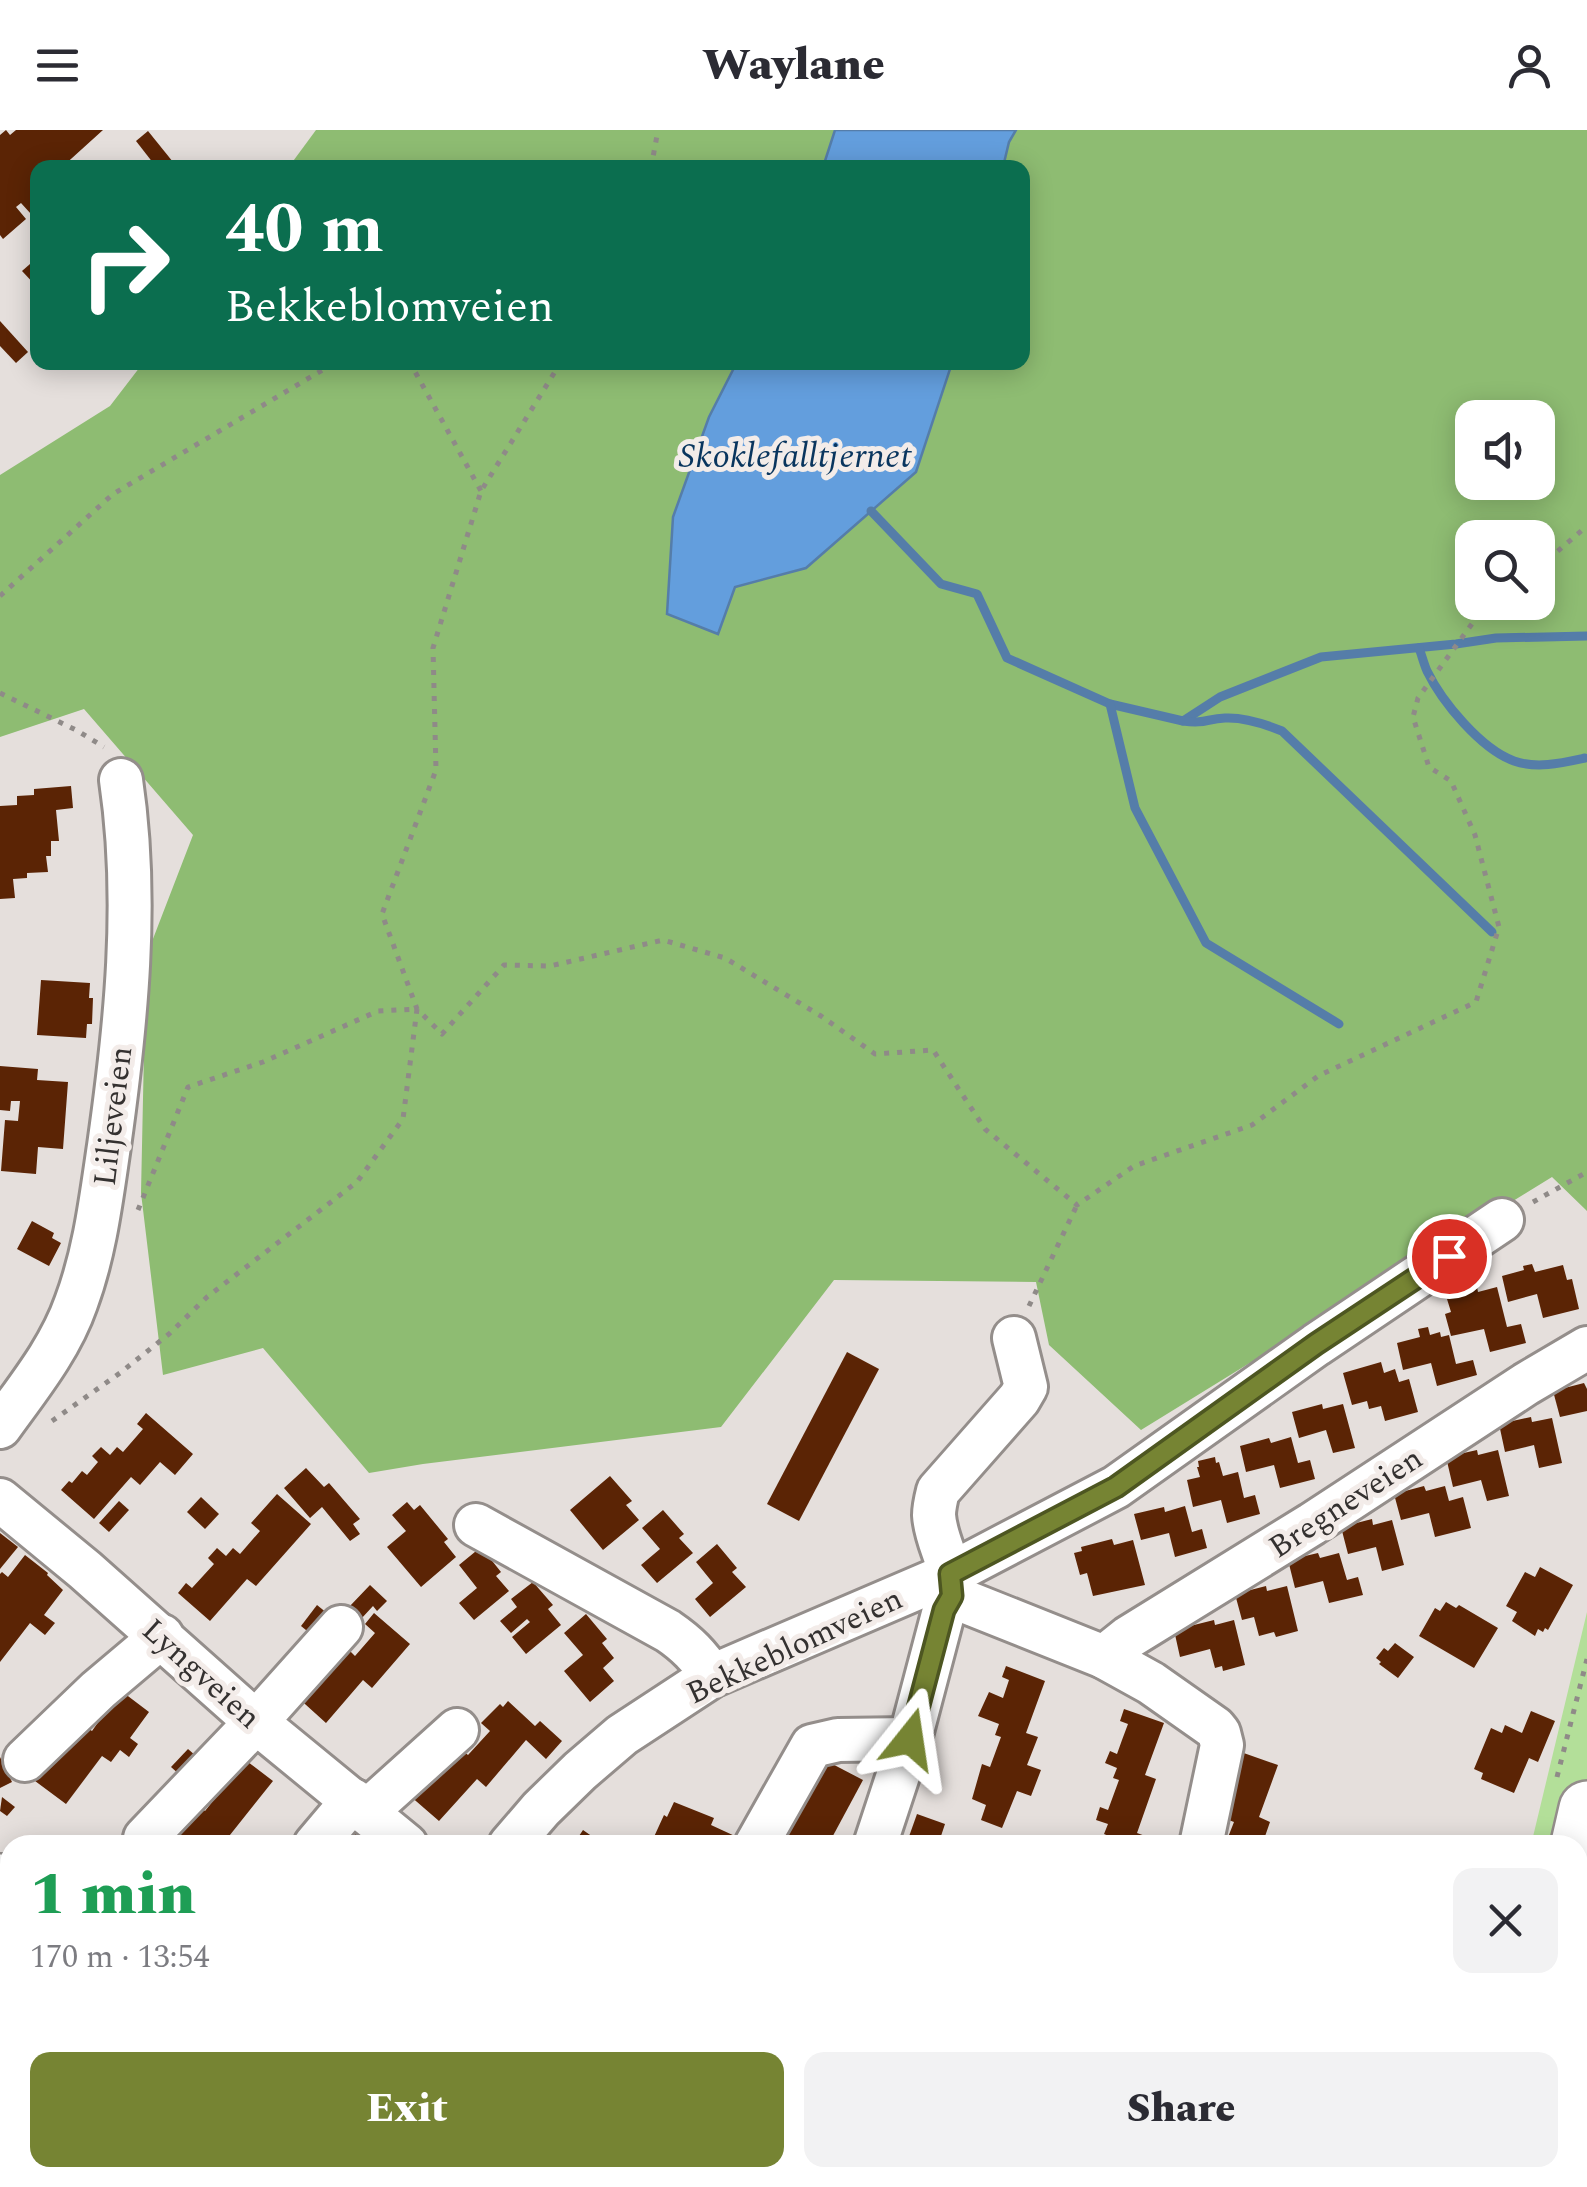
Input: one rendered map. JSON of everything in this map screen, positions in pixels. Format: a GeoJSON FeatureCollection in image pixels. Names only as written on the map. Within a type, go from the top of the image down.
{"type":"FeatureCollection","features":[{"type":"Feature","properties":{"kind":"main road"},"geometry":{"type":"LineString","coordinates":[[1572,1793],[1577,1835]]}},
{"type":"Feature","properties":{"kind":"street","name":"Liljeveien"},"geometry":{"type":"LineString","coordinates":[[0,1426],[50,1356],[75,1307],[94,1250],[119,1074],[126,990],[128,830],[122,780]]}},
{"type":"Feature","properties":{"kind":"street","name":"Bekkeblomveien"},"geometry":{"type":"LineString","coordinates":[[519,1835],[580,1771],[622,1735],[712,1676],[951,1585],[1116,1487],[1316,1344],[1502,1220]]}},
{"type":"Feature","properties":{"kind":"street"},"geometry":{"type":"LineString","coordinates":[[878,1835],[910,1739],[951,1585],[934,1520],[938,1491],[1020,1399],[1026,1387],[1014,1338]]}},
{"type":"Feature","properties":{"kind":"street","name":"Bregneveien"},"geometry":{"type":"LineString","coordinates":[[1104,1657],[1129,1637],[1587,1348]]}},
{"type":"Feature","properties":{"kind":"street","name":"Lyngveien"},"geometry":{"type":"LineString","coordinates":[[0,1500],[162,1636],[256,1722],[394,1835]]}},
{"type":"Feature","properties":{"kind":"street"},"geometry":{"type":"LineString","coordinates":[[476,1526],[668,1631],[687,1644],[712,1676]]}},
{"type":"Feature","properties":{"kind":"street"},"geometry":{"type":"LineString","coordinates":[[951,1585],[1104,1657],[1215,1728],[1222,1745],[1203,1835]]}},
{"type":"Feature","properties":{"kind":"street"},"geometry":{"type":"LineString","coordinates":[[148,1835],[341,1627]]}},
{"type":"Feature","properties":{"kind":"street"},"geometry":{"type":"LineString","coordinates":[[25,1760],[162,1636]]}},
{"type":"Feature","properties":{"kind":"street"},"geometry":{"type":"LineString","coordinates":[[327,1835],[457,1730]]}},
{"type":"Feature","properties":{"kind":"street"},"geometry":{"type":"LineString","coordinates":[[761,1835],[808,1750],[838,1740],[910,1739]]}},
{"type":"Feature","properties":{"kind":"path"},"geometry":{"type":"LineString","coordinates":[[652,160],[658,130]]}},
{"type":"Feature","properties":{"kind":"path"},"geometry":{"type":"LineString","coordinates":[[0,596],[112,494],[322,370]]}},
{"type":"Feature","properties":{"kind":"path"},"geometry":{"type":"LineString","coordinates":[[413,370],[481,491]]}},
{"type":"Feature","properties":{"kind":"path"},"geometry":{"type":"LineString","coordinates":[[555,370],[481,491],[434,648],[436,770],[382,914],[418,1009],[442,1034],[504,964],[550,966],[662,940],[725,958],[822,1016],[874,1054],[933,1050],[985,1129],[1076,1205]]}},
{"type":"Feature","properties":{"kind":"path"},"geometry":{"type":"LineString","coordinates":[[1555,553],[1587,526]]}},
{"type":"Feature","properties":{"kind":"path"},"geometry":{"type":"LineString","coordinates":[[1014,1338],[1076,1205],[1134,1166],[1252,1125],[1318,1076],[1476,1002],[1498,927],[1475,836],[1451,782],[1430,768],[1414,717],[1418,698],[1475,620]]}},
{"type":"Feature","properties":{"kind":"path"},"geometry":{"type":"LineString","coordinates":[[0,693],[106,748],[122,780]]}},
{"type":"Feature","properties":{"kind":"path"},"geometry":{"type":"LineString","coordinates":[[94,1250],[133,1222],[188,1087],[263,1062],[378,1011],[418,1009]]}},
{"type":"Feature","properties":{"kind":"path"},"geometry":{"type":"LineString","coordinates":[[46,1424],[120,1373],[207,1297],[357,1182],[403,1119],[418,1009]]}},
{"type":"Feature","properties":{"kind":"path"},"geometry":{"type":"LineString","coordinates":[[1502,1220],[1587,1172]]}},
{"type":"Feature","properties":{"kind":"path"},"geometry":{"type":"LineString","coordinates":[[1572,1793],[1587,1659]]}},
{"type":"Feature","properties":{"kind":"green space"},"geometry":{"type":"Polygon","coordinates":[[[316,130],[835,130],[825,160],[294,160],[316,130]]]}},
{"type":"Feature","properties":{"kind":"green space"},"geometry":{"type":"Polygon","coordinates":[[[1016,130],[1587,130],[1587,1211],[1552,1177],[1141,1430],[1049,1345],[1036,1282],[834,1280],[721,1427],[369,1473],[263,1348],[163,1375],[141,1193],[146,957],[193,835],[84,709],[0,737],[0,475],[110,406],[138,370],[733,370],[709,417],[673,517],[667,613],[735,587],[806,568],[916,472],[950,370],[1030,370],[1030,160],[1005,160],[1016,130]]]}},
{"type":"Feature","properties":{"kind":"green space"},"geometry":{"type":"Polygon","coordinates":[[[1587,1612],[1587,1835],[1533,1835],[1587,1612]]]}},
{"type":"Feature","properties":{"kind":"water"},"geometry":{"type":"Polygon","coordinates":[[[835,130],[1016,130],[1005,160],[825,160],[835,130]]]}},
{"type":"Feature","properties":{"kind":"water","name":"Skoklefalltjernet"},"geometry":{"type":"Polygon","coordinates":[[[733,370],[950,370],[916,472],[806,568],[735,587],[718,634],[667,614],[673,517],[709,417],[733,370]]]}},
{"type":"Feature","properties":{"kind":"building"},"geometry":{"type":"Polygon","coordinates":[[[6,130],[10,135],[16,130],[103,130],[70,160],[30,160],[30,213],[21,203],[16,207],[26,219],[3,239],[0,235],[0,135],[6,130]]]}},
{"type":"Feature","properties":{"kind":"building"},"geometry":{"type":"Polygon","coordinates":[[[148,131],[171,160],[151,160],[136,141],[148,131]]]}},
{"type":"Feature","properties":{"kind":"building"},"geometry":{"type":"Polygon","coordinates":[[[0,321],[28,352],[16,363],[0,346],[0,321]]]}},
{"type":"Feature","properties":{"kind":"building"},"geometry":{"type":"Polygon","coordinates":[[[71,786],[73,808],[56,810],[59,841],[51,841],[51,856],[46,856],[48,872],[27,873],[27,878],[13,879],[15,898],[0,899],[0,806],[17,805],[17,796],[34,795],[34,789],[71,786]]]}},
{"type":"Feature","properties":{"kind":"building"},"geometry":{"type":"Polygon","coordinates":[[[41,980],[90,983],[92,1024],[87,1024],[86,1038],[37,1035],[41,980]]]}},
{"type":"Feature","properties":{"kind":"building"},"geometry":{"type":"Polygon","coordinates":[[[0,1066],[38,1069],[37,1080],[68,1082],[63,1149],[38,1147],[36,1174],[1,1171],[5,1120],[18,1121],[20,1101],[11,1101],[10,1111],[0,1110],[0,1066]]]}},
{"type":"Feature","properties":{"kind":"building"},"geometry":{"type":"Polygon","coordinates":[[[32,1221],[54,1233],[52,1238],[61,1243],[49,1266],[17,1249],[32,1221]]]}},
{"type":"Feature","properties":{"kind":"building"},"geometry":{"type":"Polygon","coordinates":[[[1532,1264],[1535,1272],[1563,1265],[1567,1280],[1572,1279],[1579,1309],[1543,1318],[1537,1294],[1508,1302],[1502,1276],[1532,1264]]]}},
{"type":"Feature","properties":{"kind":"building"},"geometry":{"type":"Polygon","coordinates":[[[1477,1287],[1478,1292],[1497,1287],[1507,1327],[1521,1324],[1526,1343],[1490,1352],[1484,1329],[1451,1336],[1445,1314],[1451,1312],[1447,1299],[1477,1287]]]}},
{"type":"Feature","properties":{"kind":"building"},"geometry":{"type":"Polygon","coordinates":[[[1428,1327],[1430,1335],[1449,1335],[1456,1364],[1473,1360],[1477,1375],[1437,1386],[1431,1363],[1403,1370],[1397,1343],[1420,1337],[1418,1329],[1428,1327]]]}},
{"type":"Feature","properties":{"kind":"building"},"geometry":{"type":"Polygon","coordinates":[[[847,1352],[879,1369],[799,1521],[767,1504],[847,1352]]]}},
{"type":"Feature","properties":{"kind":"building"},"geometry":{"type":"Polygon","coordinates":[[[1381,1362],[1384,1373],[1395,1369],[1399,1382],[1409,1379],[1418,1412],[1385,1421],[1381,1406],[1369,1409],[1367,1401],[1352,1405],[1343,1373],[1381,1362]]]}},
{"type":"Feature","properties":{"kind":"building"},"geometry":{"type":"Polygon","coordinates":[[[1584,1383],[1587,1411],[1560,1417],[1553,1391],[1584,1383]]]}},
{"type":"Feature","properties":{"kind":"building"},"geometry":{"type":"Polygon","coordinates":[[[1322,1404],[1323,1409],[1343,1404],[1355,1448],[1333,1453],[1326,1430],[1299,1438],[1292,1412],[1322,1404]]]}},
{"type":"Feature","properties":{"kind":"building"},"geometry":{"type":"Polygon","coordinates":[[[146,1413],[193,1454],[175,1475],[160,1462],[140,1485],[131,1477],[94,1519],[61,1490],[82,1471],[87,1475],[98,1462],[92,1456],[101,1447],[110,1455],[117,1447],[123,1452],[143,1429],[137,1424],[146,1413]]]}},
{"type":"Feature","properties":{"kind":"building"},"geometry":{"type":"Polygon","coordinates":[[[1531,1417],[1532,1422],[1552,1418],[1562,1463],[1539,1468],[1534,1445],[1505,1452],[1499,1424],[1531,1417]]]}},
{"type":"Feature","properties":{"kind":"building"},"geometry":{"type":"Polygon","coordinates":[[[1291,1437],[1298,1463],[1310,1460],[1315,1479],[1280,1488],[1274,1465],[1246,1472],[1240,1446],[1291,1437]]]}},
{"type":"Feature","properties":{"kind":"building"},"geometry":{"type":"Polygon","coordinates":[[[1477,1450],[1478,1455],[1498,1450],[1509,1496],[1487,1501],[1481,1480],[1453,1487],[1446,1457],[1477,1450]]]}},
{"type":"Feature","properties":{"kind":"building"},"geometry":{"type":"Polygon","coordinates":[[[1215,1457],[1223,1476],[1238,1472],[1244,1498],[1255,1495],[1260,1514],[1227,1523],[1221,1500],[1193,1507],[1187,1480],[1200,1477],[1198,1461],[1215,1457]]]}},
{"type":"Feature","properties":{"kind":"building"},"geometry":{"type":"Polygon","coordinates":[[[306,1468],[324,1487],[329,1483],[360,1519],[353,1524],[360,1534],[350,1541],[322,1507],[310,1518],[284,1488],[306,1468]]]}},
{"type":"Feature","properties":{"kind":"building"},"geometry":{"type":"Polygon","coordinates":[[[610,1476],[632,1501],[626,1505],[639,1520],[603,1550],[570,1510],[610,1476]]]}},
{"type":"Feature","properties":{"kind":"building"},"geometry":{"type":"Polygon","coordinates":[[[1424,1486],[1426,1491],[1445,1486],[1449,1501],[1463,1497],[1471,1528],[1435,1537],[1429,1513],[1401,1520],[1394,1494],[1424,1486]]]}},
{"type":"Feature","properties":{"kind":"building"},"geometry":{"type":"Polygon","coordinates":[[[277,1494],[311,1524],[256,1586],[247,1579],[210,1621],[178,1593],[186,1583],[192,1588],[214,1564],[208,1558],[217,1548],[226,1556],[233,1548],[240,1554],[260,1531],[251,1523],[277,1494]]]}},
{"type":"Feature","properties":{"kind":"building"},"geometry":{"type":"Polygon","coordinates":[[[201,1497],[219,1514],[205,1529],[187,1512],[201,1497]]]}},
{"type":"Feature","properties":{"kind":"building"},"geometry":{"type":"Polygon","coordinates":[[[119,1501],[129,1510],[109,1532],[99,1523],[119,1501]]]}},
{"type":"Feature","properties":{"kind":"building"},"geometry":{"type":"Polygon","coordinates":[[[407,1502],[414,1510],[420,1505],[448,1539],[444,1542],[456,1557],[421,1587],[387,1547],[406,1531],[392,1515],[407,1502]]]}},
{"type":"Feature","properties":{"kind":"building"},"geometry":{"type":"Polygon","coordinates":[[[1185,1506],[1192,1532],[1202,1529],[1207,1548],[1175,1557],[1169,1533],[1141,1540],[1134,1514],[1185,1506]]]}},
{"type":"Feature","properties":{"kind":"building"},"geometry":{"type":"Polygon","coordinates":[[[663,1510],[684,1534],[679,1538],[693,1553],[657,1583],[641,1565],[660,1549],[642,1528],[663,1510]]]}},
{"type":"Feature","properties":{"kind":"building"},"geometry":{"type":"Polygon","coordinates":[[[1372,1519],[1373,1525],[1392,1520],[1404,1565],[1382,1571],[1376,1547],[1348,1554],[1341,1527],[1372,1519]]]}},
{"type":"Feature","properties":{"kind":"building"},"geometry":{"type":"Polygon","coordinates":[[[0,1533],[18,1547],[0,1569],[0,1533]]]}},
{"type":"Feature","properties":{"kind":"building"},"geometry":{"type":"Polygon","coordinates":[[[1112,1539],[1114,1545],[1133,1540],[1145,1585],[1093,1596],[1087,1573],[1080,1575],[1074,1553],[1082,1551],[1081,1547],[1112,1539]]]}},
{"type":"Feature","properties":{"kind":"building"},"geometry":{"type":"Polygon","coordinates":[[[717,1544],[737,1568],[732,1572],[746,1587],[710,1617],[695,1599],[713,1583],[696,1562],[717,1544]]]}},
{"type":"Feature","properties":{"kind":"building"},"geometry":{"type":"Polygon","coordinates":[[[481,1547],[501,1572],[496,1576],[509,1591],[474,1620],[459,1603],[477,1588],[459,1565],[481,1547]]]}},
{"type":"Feature","properties":{"kind":"building"},"geometry":{"type":"Polygon","coordinates":[[[1318,1553],[1320,1558],[1339,1553],[1347,1580],[1358,1577],[1363,1595],[1329,1603],[1323,1581],[1295,1588],[1288,1560],[1318,1553]]]}},
{"type":"Feature","properties":{"kind":"building"},"geometry":{"type":"Polygon","coordinates":[[[25,1555],[63,1590],[44,1615],[55,1623],[45,1635],[30,1623],[0,1662],[0,1574],[8,1577],[25,1555]]]}},
{"type":"Feature","properties":{"kind":"building"},"geometry":{"type":"Polygon","coordinates":[[[1540,1567],[1573,1585],[1548,1630],[1538,1629],[1535,1636],[1512,1621],[1517,1612],[1506,1606],[1525,1572],[1535,1577],[1540,1567]]]}},
{"type":"Feature","properties":{"kind":"building"},"geometry":{"type":"Polygon","coordinates":[[[533,1582],[553,1605],[548,1609],[561,1625],[526,1654],[512,1637],[530,1622],[527,1619],[511,1633],[500,1621],[517,1607],[511,1599],[533,1582]]]}},
{"type":"Feature","properties":{"kind":"building"},"geometry":{"type":"Polygon","coordinates":[[[370,1585],[387,1601],[377,1611],[373,1606],[361,1619],[349,1607],[370,1585]]]}},
{"type":"Feature","properties":{"kind":"building"},"geometry":{"type":"Polygon","coordinates":[[[1266,1586],[1267,1591],[1287,1586],[1298,1631],[1276,1637],[1274,1632],[1259,1636],[1254,1617],[1242,1620],[1235,1594],[1266,1586]]]}},
{"type":"Feature","properties":{"kind":"building"},"geometry":{"type":"Polygon","coordinates":[[[1446,1602],[1456,1608],[1459,1605],[1498,1628],[1474,1668],[1419,1636],[1435,1608],[1440,1611],[1446,1602]]]}},
{"type":"Feature","properties":{"kind":"building"},"geometry":{"type":"Polygon","coordinates":[[[317,1605],[333,1618],[317,1639],[301,1626],[317,1605]]]}},
{"type":"Feature","properties":{"kind":"building"},"geometry":{"type":"Polygon","coordinates":[[[374,1613],[410,1644],[372,1688],[363,1680],[326,1723],[295,1695],[332,1651],[343,1660],[350,1651],[355,1656],[375,1633],[365,1624],[374,1613]]]}},
{"type":"Feature","properties":{"kind":"building"},"geometry":{"type":"Polygon","coordinates":[[[586,1614],[607,1639],[602,1643],[614,1658],[603,1668],[614,1681],[590,1702],[564,1671],[583,1655],[564,1633],[586,1614]]]}},
{"type":"Feature","properties":{"kind":"building"},"geometry":{"type":"Polygon","coordinates":[[[1214,1620],[1215,1625],[1234,1620],[1245,1665],[1223,1671],[1222,1666],[1215,1668],[1210,1649],[1180,1657],[1174,1630],[1214,1620]]]}},
{"type":"Feature","properties":{"kind":"building"},"geometry":{"type":"Polygon","coordinates":[[[1395,1643],[1414,1657],[1398,1678],[1376,1658],[1395,1643]]]}},
{"type":"Feature","properties":{"kind":"building"},"geometry":{"type":"Polygon","coordinates":[[[1006,1666],[1045,1681],[1026,1733],[1038,1737],[1027,1765],[1041,1770],[1031,1796],[1017,1791],[1002,1828],[981,1820],[986,1805],[972,1799],[982,1764],[990,1767],[1001,1737],[995,1735],[999,1724],[978,1716],[989,1692],[1003,1698],[1009,1680],[1002,1677],[1006,1666]]]}},
{"type":"Feature","properties":{"kind":"building"},"geometry":{"type":"Polygon","coordinates":[[[116,1687],[149,1712],[130,1738],[138,1744],[129,1757],[120,1750],[111,1762],[102,1756],[66,1804],[31,1778],[39,1767],[46,1772],[85,1726],[92,1731],[113,1701],[116,1687]]]}},
{"type":"Feature","properties":{"kind":"building"},"geometry":{"type":"Polygon","coordinates":[[[508,1701],[535,1726],[540,1721],[562,1741],[546,1759],[526,1740],[486,1787],[477,1779],[439,1821],[409,1795],[463,1751],[468,1755],[490,1731],[481,1723],[508,1701]]]}},
{"type":"Feature","properties":{"kind":"building"},"geometry":{"type":"Polygon","coordinates":[[[1124,1709],[1164,1723],[1145,1775],[1156,1779],[1137,1833],[1142,1835],[1106,1835],[1108,1824],[1096,1820],[1100,1807],[1108,1810],[1119,1780],[1113,1778],[1117,1768],[1105,1763],[1110,1751],[1117,1754],[1128,1724],[1120,1721],[1124,1709]]]}},
{"type":"Feature","properties":{"kind":"building"},"geometry":{"type":"Polygon","coordinates":[[[1531,1711],[1555,1721],[1538,1762],[1529,1758],[1514,1793],[1481,1779],[1483,1773],[1474,1769],[1491,1728],[1502,1733],[1505,1725],[1522,1733],[1531,1711]]]}},
{"type":"Feature","properties":{"kind":"building"},"geometry":{"type":"Polygon","coordinates":[[[188,1749],[204,1763],[188,1782],[171,1767],[188,1749]]]}},
{"type":"Feature","properties":{"kind":"building"},"geometry":{"type":"Polygon","coordinates":[[[1238,1751],[1278,1765],[1259,1817],[1270,1822],[1265,1835],[1229,1835],[1234,1822],[1226,1819],[1242,1765],[1234,1762],[1238,1751]]]}},
{"type":"Feature","properties":{"kind":"building"},"geometry":{"type":"Polygon","coordinates":[[[817,1756],[863,1780],[833,1835],[784,1835],[817,1756]]]}},
{"type":"Feature","properties":{"kind":"building"},"geometry":{"type":"Polygon","coordinates":[[[0,1757],[12,1782],[0,1788],[0,1757]]]}},
{"type":"Feature","properties":{"kind":"building"},"geometry":{"type":"Polygon","coordinates":[[[244,1759],[273,1781],[230,1835],[172,1835],[197,1804],[205,1811],[224,1787],[216,1781],[244,1759]]]}},
{"type":"Feature","properties":{"kind":"building"},"geometry":{"type":"Polygon","coordinates":[[[2,1797],[15,1807],[7,1816],[0,1811],[2,1797]]]}},
{"type":"Feature","properties":{"kind":"building"},"geometry":{"type":"Polygon","coordinates":[[[674,1802],[714,1818],[711,1825],[733,1835],[655,1835],[664,1815],[667,1817],[674,1802]]]}},
{"type":"Feature","properties":{"kind":"building"},"geometry":{"type":"Polygon","coordinates":[[[917,1814],[945,1824],[941,1835],[910,1835],[917,1814]]]}},
{"type":"Feature","properties":{"kind":"waterway"},"geometry":{"type":"LineString","coordinates":[[871,511],[941,584],[977,594],[1007,658],[1110,704],[1183,721],[1220,697],[1321,657],[1496,638],[1587,636]]}},
{"type":"Feature","properties":{"kind":"waterway"},"geometry":{"type":"LineString","coordinates":[[1419,648],[1427,671],[1452,710],[1501,755],[1532,765],[1585,758]]}},
{"type":"Feature","properties":{"kind":"waterway"},"geometry":{"type":"LineString","coordinates":[[1110,704],[1135,808],[1206,943],[1339,1024]]}},
{"type":"Feature","properties":{"kind":"waterway"},"geometry":{"type":"LineString","coordinates":[[1183,721],[1240,719],[1282,731],[1492,932]]}},
{"type":"Feature","properties":{"kind":"route"},"geometry":{"type":"LineString","coordinates":[[910,1739],[944,1610],[952,1596],[950,1574],[1116,1487],[1316,1344],[1449,1256]]}}]}
